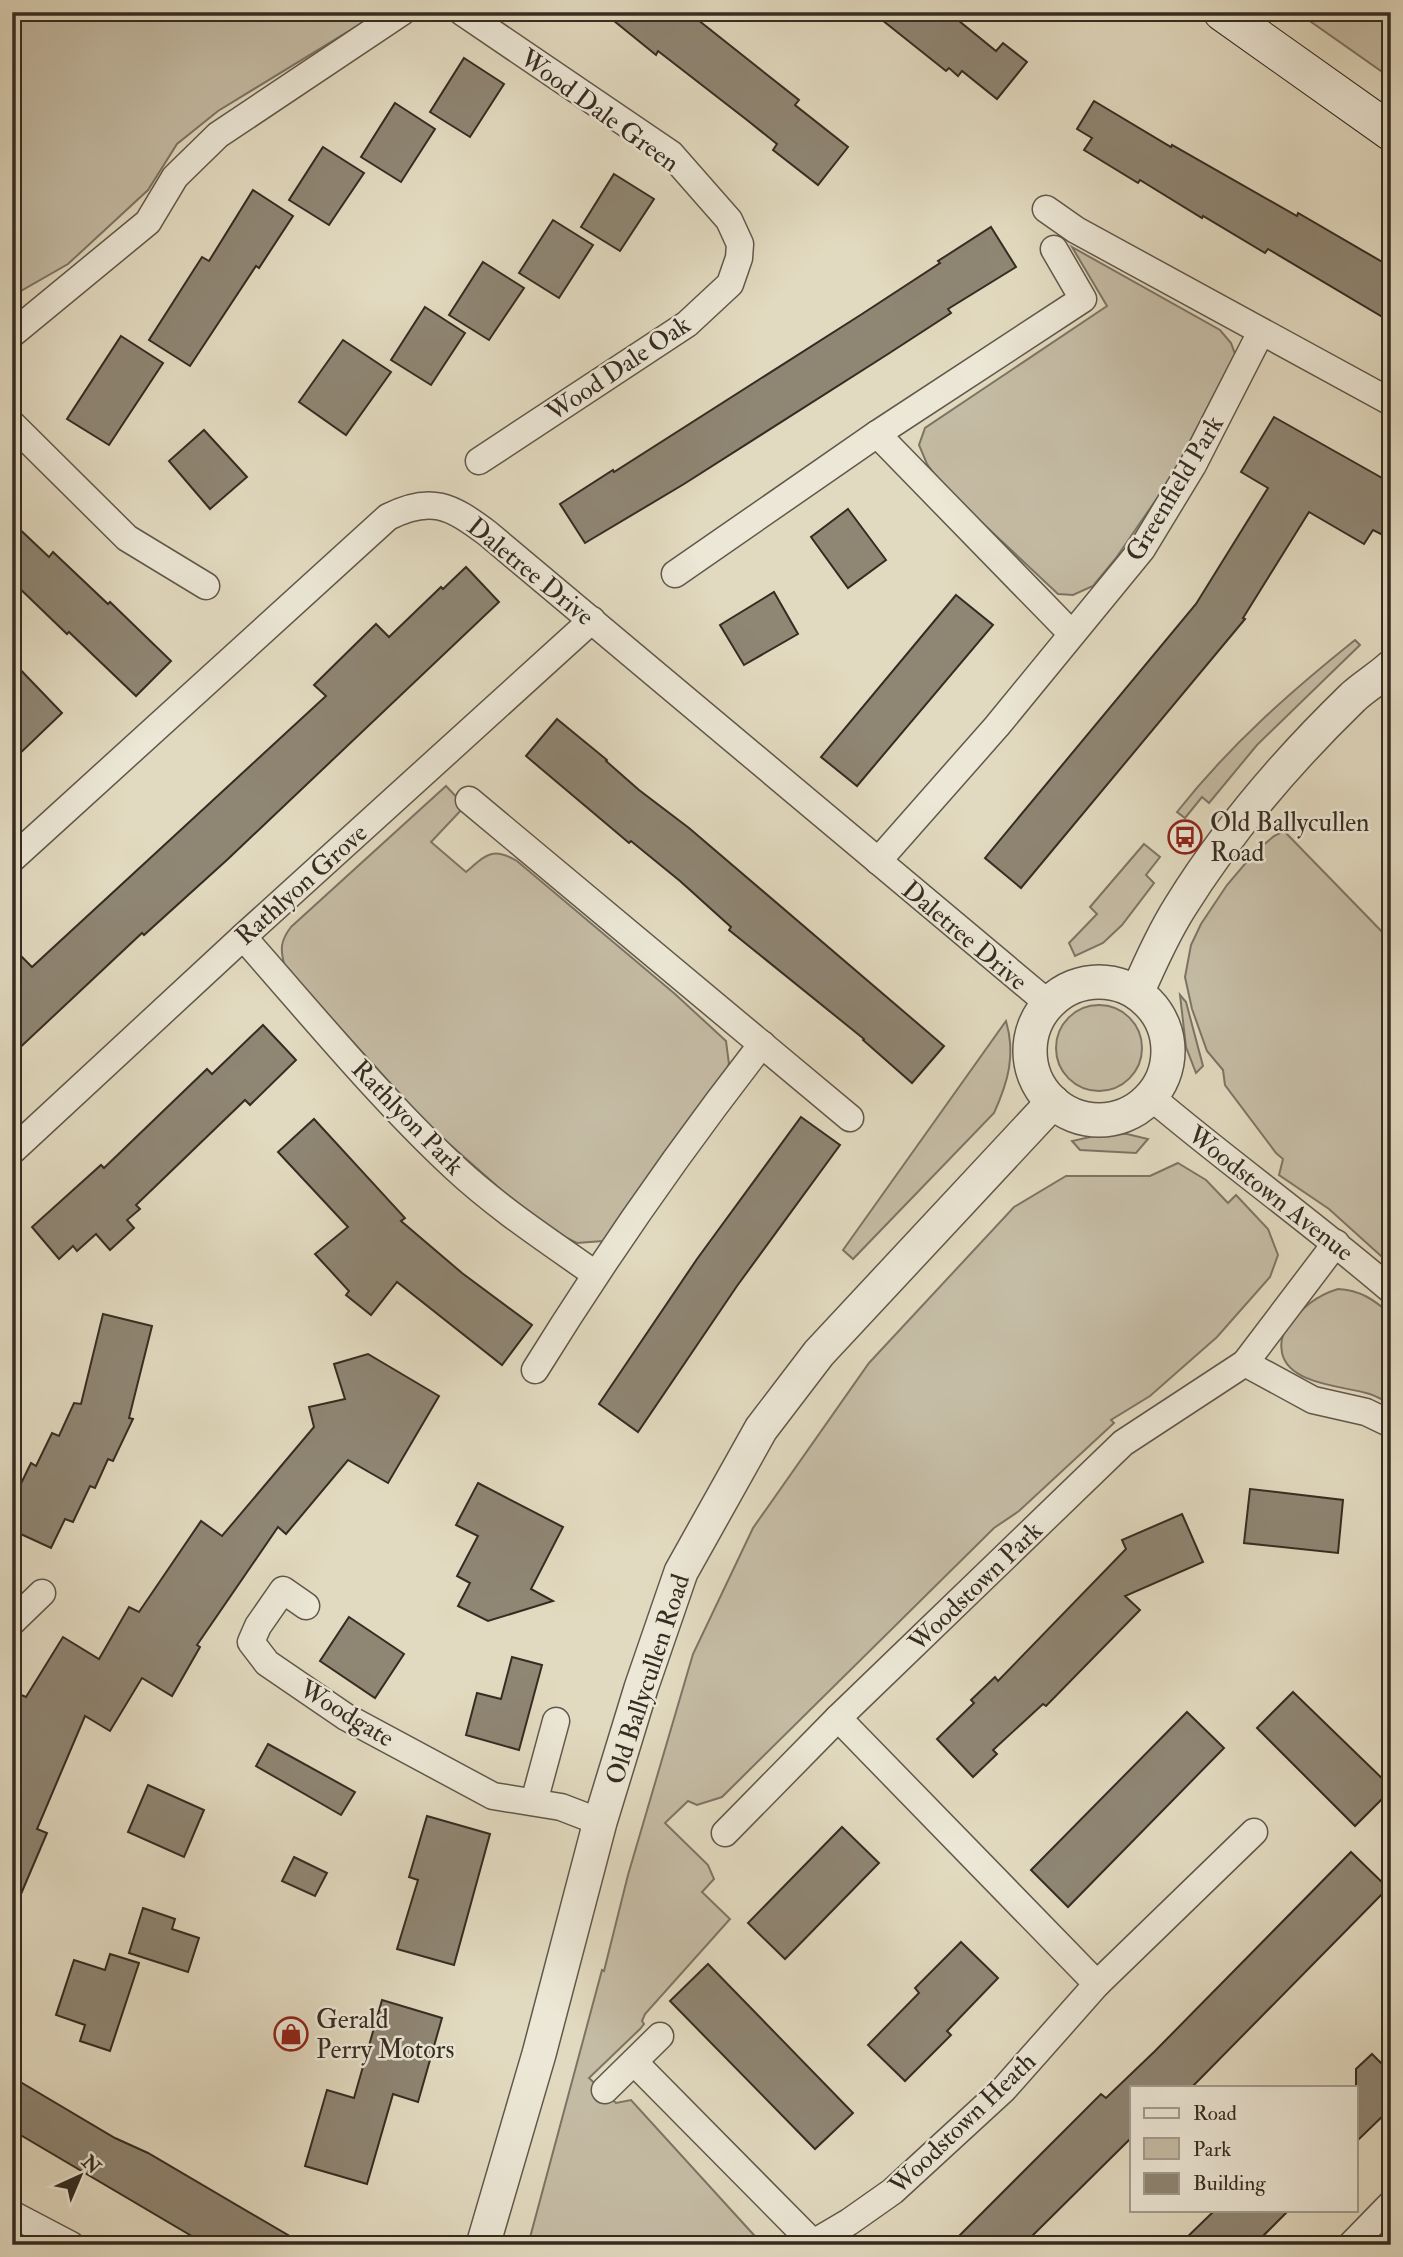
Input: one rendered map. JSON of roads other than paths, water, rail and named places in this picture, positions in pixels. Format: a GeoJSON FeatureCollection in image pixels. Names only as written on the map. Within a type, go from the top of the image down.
{"type":"FeatureCollection","features":[{"type":"Feature","properties":{"kind":"main road"},"geometry":{"type":"LineString","coordinates":[[1222,12],[1391,132]]}},
{"type":"Feature","properties":{"kind":"street"},"geometry":{"type":"LineString","coordinates":[[12,334],[148,222],[175,177],[218,135],[402,12]]}},
{"type":"Feature","properties":{"kind":"street","name":"Wood Dale Green"},"geometry":{"type":"LineString","coordinates":[[462,12],[671,153],[729,220],[740,244],[739,258]]}},
{"type":"Feature","properties":{"kind":"street"},"geometry":{"type":"LineString","coordinates":[[1046,209],[1076,230],[1391,402]]}},
{"type":"Feature","properties":{"kind":"street"},"geometry":{"type":"LineString","coordinates":[[675,575],[877,434],[1083,299],[1054,249]]}},
{"type":"Feature","properties":{"kind":"street","name":"Wood Dale Oak"},"geometry":{"type":"LineString","coordinates":[[479,461],[687,324],[730,284],[739,258]]}},
{"type":"Feature","properties":{"kind":"street","name":"Greenfield Park"},"geometry":{"type":"LineString","coordinates":[[878,862],[997,726],[1142,549],[1193,465],[1261,332]]}},
{"type":"Feature","properties":{"kind":"street"},"geometry":{"type":"LineString","coordinates":[[12,424],[127,538],[206,586]]}},
{"type":"Feature","properties":{"kind":"street"},"geometry":{"type":"LineString","coordinates":[[877,434],[1071,633]]}},
{"type":"Feature","properties":{"kind":"street","name":"Daletree Drive"},"geometry":{"type":"LineString","coordinates":[[12,859],[388,517],[403,509],[430,504],[446,506],[462,514],[592,620],[1049,1004]]}},
{"type":"Feature","properties":{"kind":"street","name":"Rathlyon Grove"},"geometry":{"type":"LineString","coordinates":[[12,1151],[592,620]]}},
{"type":"Feature","properties":{"kind":"street"},"geometry":{"type":"LineString","coordinates":[[1137,993],[1157,948],[1180,907],[1222,846],[1298,755],[1355,696],[1391,667]]}},
{"type":"Feature","properties":{"kind":"street"},"geometry":{"type":"LineString","coordinates":[[469,800],[850,1118]]}},
{"type":"Feature","properties":{"kind":"street","name":"Rathlyon Park"},"geometry":{"type":"LineString","coordinates":[[243,937],[402,1115],[457,1170],[523,1223],[595,1274]]}},
{"type":"Feature","properties":{"kind":"street"},"geometry":{"type":"LineString","coordinates":[[1096,981],[1117,984],[1137,993],[1154,1009],[1166,1030],[1168,1054],[1164,1076],[1151,1097],[1134,1111],[1114,1119],[1092,1120],[1071,1115],[1053,1102],[1040,1087],[1032,1069],[1030,1049],[1033,1029],[1042,1011],[1049,1004],[1056,996],[1075,985],[1096,981]]}},
{"type":"Feature","properties":{"kind":"street"},"geometry":{"type":"LineString","coordinates":[[535,1370],[595,1274],[762,1044]]}},
{"type":"Feature","properties":{"kind":"street","name":"Woodstown Avenue"},"geometry":{"type":"LineString","coordinates":[[1151,1097],[1240,1170],[1336,1243],[1391,1290]]}},
{"type":"Feature","properties":{"kind":"street","name":"Old Ballycullen Road"},"geometry":{"type":"LineString","coordinates":[[483,2245],[539,2054],[600,1822],[640,1688],[681,1572],[761,1429],[819,1353],[1053,1102]]}},
{"type":"Feature","properties":{"kind":"street","name":"Woodstown Park"},"geometry":{"type":"LineString","coordinates":[[725,1833],[838,1718],[1123,1443],[1245,1363],[1336,1243]]}},
{"type":"Feature","properties":{"kind":"street"},"geometry":{"type":"LineString","coordinates":[[1245,1363],[1314,1400],[1366,1412],[1391,1424]]}},
{"type":"Feature","properties":{"kind":"street","name":"Woodgate"},"geometry":{"type":"LineString","coordinates":[[306,1606],[284,1590],[258,1626],[251,1642],[267,1662],[346,1717],[494,1796],[561,1807],[600,1822]]}},
{"type":"Feature","properties":{"kind":"street"},"geometry":{"type":"LineString","coordinates":[[12,1622],[42,1593]]}},
{"type":"Feature","properties":{"kind":"street"},"geometry":{"type":"LineString","coordinates":[[838,1718],[1097,1984]]}},
{"type":"Feature","properties":{"kind":"street"},"geometry":{"type":"LineString","coordinates":[[534,1802],[556,1721]]}},
{"type":"Feature","properties":{"kind":"street","name":"Woodstown Heath"},"geometry":{"type":"LineString","coordinates":[[634,2062],[811,2244],[849,2222],[893,2191],[1004,2089],[1097,1984],[1254,1832]]}},
{"type":"Feature","properties":{"kind":"street"},"geometry":{"type":"LineString","coordinates":[[606,2090],[660,2036]]}},
{"type":"Feature","properties":{"kind":"street"},"geometry":{"type":"LineString","coordinates":[[1351,2245],[1391,2204]]}},
{"type":"Feature","properties":{"kind":"street"},"geometry":{"type":"LineString","coordinates":[[12,2214],[70,2245]]}},
{"type":"Feature","properties":{"kind":"place","name":"Old Ballycullen Road"},"geometry":{"type":"Point","coordinates":[1185,837]}},
{"type":"Feature","properties":{"kind":"place","name":"Gerald Perry Motors"},"geometry":{"type":"Point","coordinates":[291,2034]}}]}
